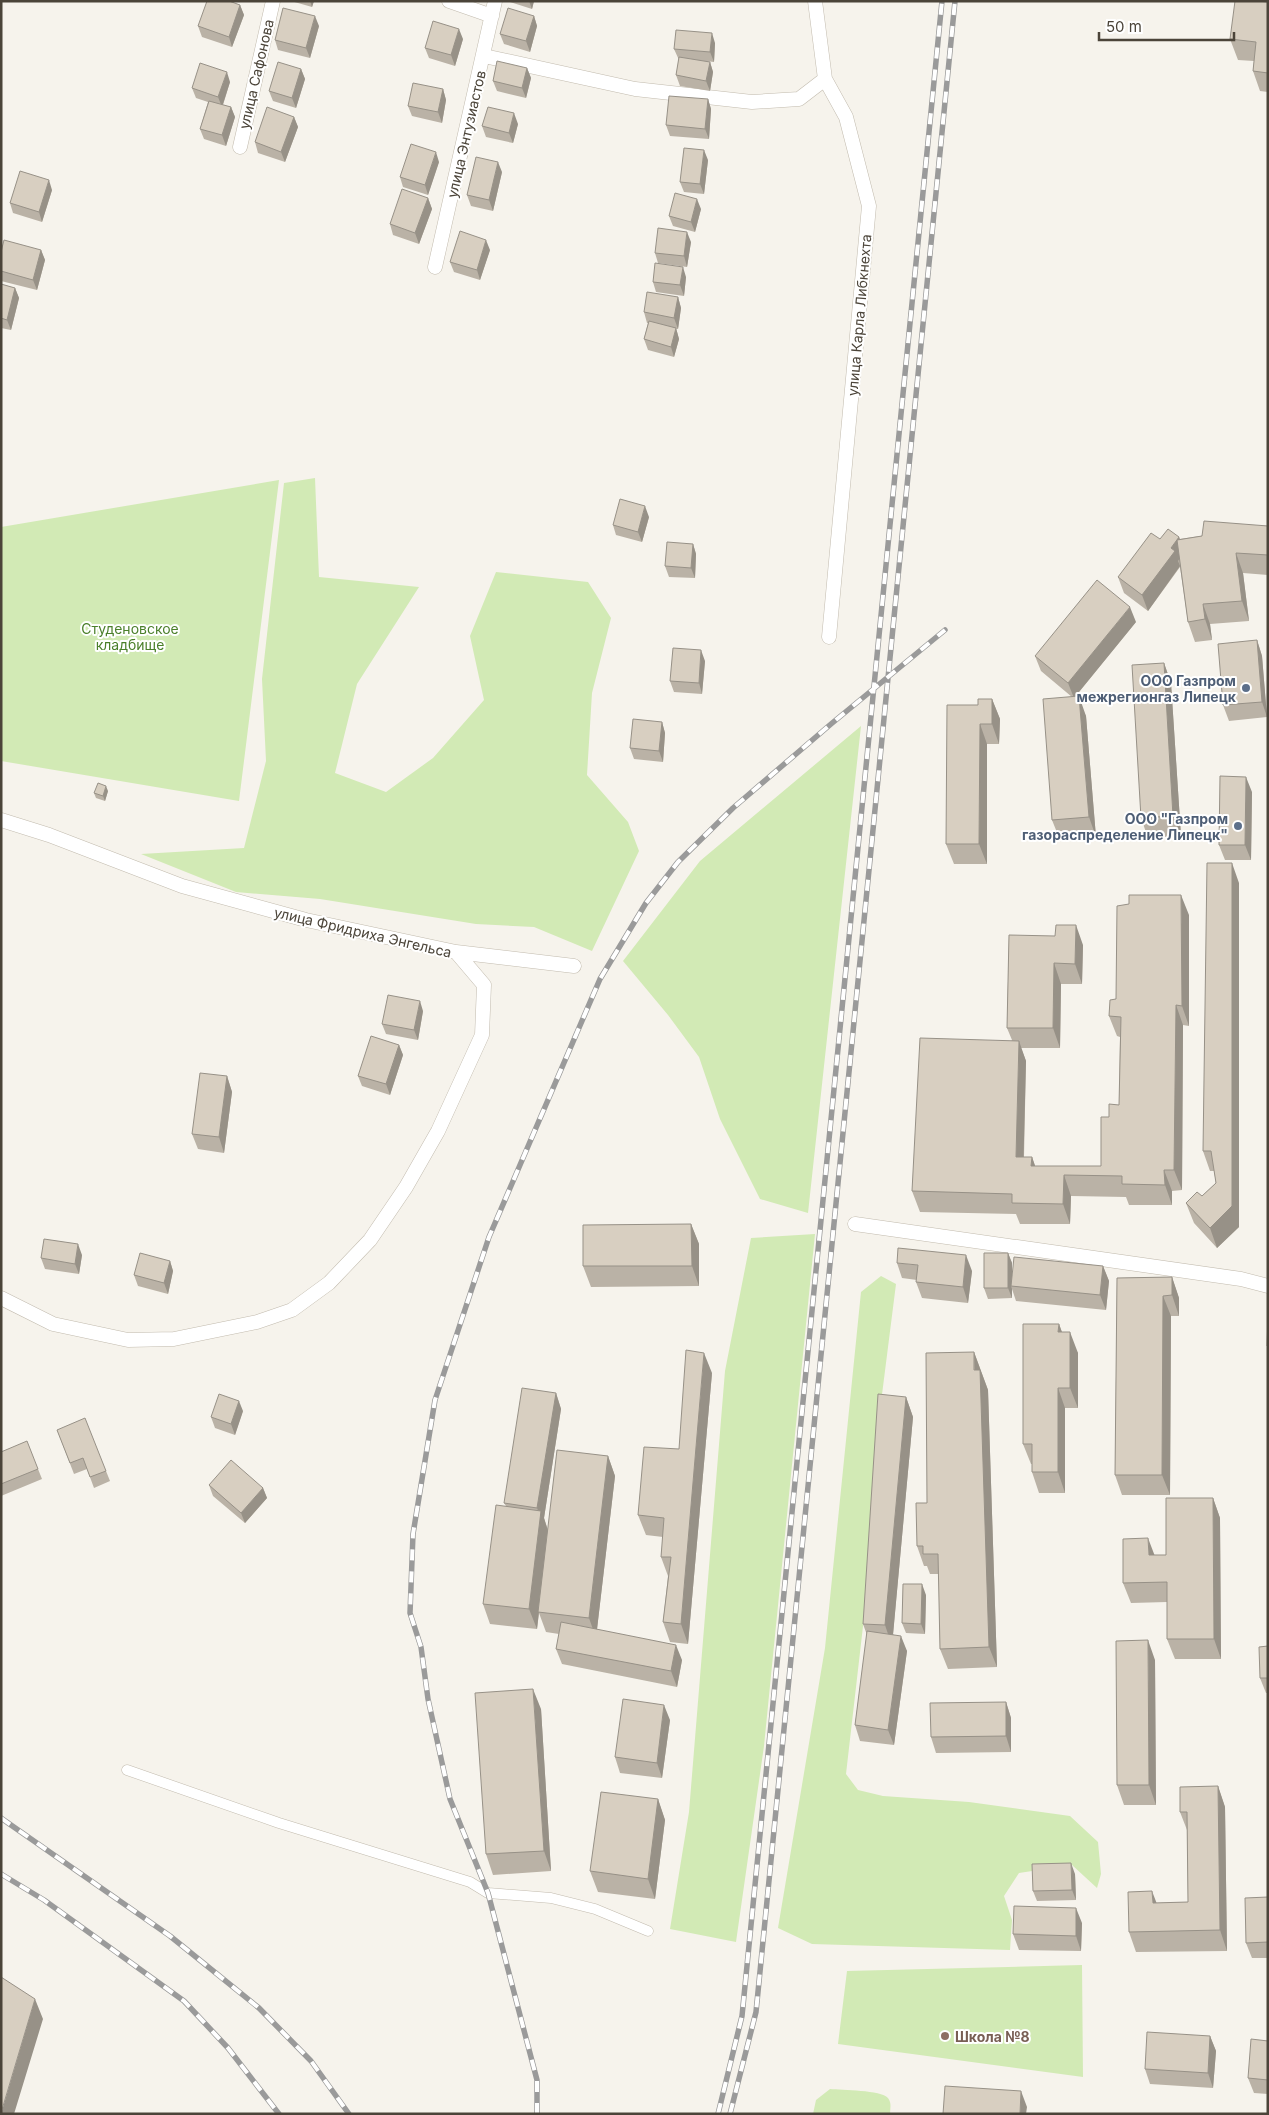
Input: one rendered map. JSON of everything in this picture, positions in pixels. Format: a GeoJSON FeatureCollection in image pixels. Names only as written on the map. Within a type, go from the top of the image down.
{"type":"FeatureCollection","features":[{"type":"Feature","properties":{"kind":"street","name":"улица Сафонова"},"geometry":{"type":"LineString","coordinates":[[240,147],[273,1]]}},
{"type":"Feature","properties":{"kind":"street"},"geometry":{"type":"LineString","coordinates":[[449,1],[492,16]]}},
{"type":"Feature","properties":{"kind":"street","name":"улица Энтузиастов"},"geometry":{"type":"LineString","coordinates":[[435,267],[495,1]]}},
{"type":"Feature","properties":{"kind":"street","name":"улица Карла Либкнехта"},"geometry":{"type":"LineString","coordinates":[[815,1],[825,79],[846,116],[869,206],[829,637]]}},
{"type":"Feature","properties":{"kind":"street"},"geometry":{"type":"LineString","coordinates":[[484,56],[635,89],[752,102],[798,99],[825,79]]}},
{"type":"Feature","properties":{"kind":"street","name":"улица Фридриха Энгельса"},"geometry":{"type":"LineString","coordinates":[[1,820],[49,835],[182,886],[306,920],[456,952],[484,985],[482,1035],[438,1131],[406,1187],[370,1240],[329,1283],[292,1310],[257,1322],[174,1339],[128,1340],[53,1324],[1,1298]]}},
{"type":"Feature","properties":{"kind":"street"},"geometry":{"type":"LineString","coordinates":[[456,952],[574,966]]}},
{"type":"Feature","properties":{"kind":"street"},"geometry":{"type":"LineString","coordinates":[[855,1224],[1241,1279],[1268,1286]]}},
{"type":"Feature","properties":{"kind":"street"},"geometry":{"type":"LineString","coordinates":[[127,1770],[279,1824],[470,1882],[488,1894],[551,1898],[595,1909],[648,1931]]}},
{"type":"Feature","properties":{"kind":"green space"},"geometry":{"type":"Polygon","coordinates":[[[315,478],[319,577],[419,587],[357,684],[335,773],[386,792],[433,758],[484,700],[470,636],[496,572],[588,582],[611,618],[592,693],[587,775],[628,822],[639,851],[592,951],[534,927],[476,924],[320,899],[236,892],[141,854],[244,848],[266,761],[262,679],[284,483],[315,478]]]}},
{"type":"Feature","properties":{"kind":"green space","name":"Студеновское кладбище"},"geometry":{"type":"Polygon","coordinates":[[[279,480],[239,801],[1,761],[1,527],[279,480]]]}},
{"type":"Feature","properties":{"kind":"green space"},"geometry":{"type":"Polygon","coordinates":[[[861,726],[808,1213],[760,1199],[720,1119],[699,1057],[668,1015],[623,961],[700,861],[861,726]]]}},
{"type":"Feature","properties":{"kind":"green space"},"geometry":{"type":"Polygon","coordinates":[[[815,1234],[764,1746],[736,1942],[670,1929],[689,1812],[725,1371],[751,1238],[815,1234]]]}},
{"type":"Feature","properties":{"kind":"green space"},"geometry":{"type":"Polygon","coordinates":[[[881,1276],[896,1284],[877,1434],[872,1548],[846,1774],[858,1790],[883,1796],[969,1802],[1070,1816],[1098,1842],[1101,1874],[1097,1888],[1072,1865],[1019,1873],[1004,1896],[1012,1920],[1010,1950],[812,1944],[778,1928],[825,1648],[861,1292],[881,1276]]]}},
{"type":"Feature","properties":{"kind":"green space"},"geometry":{"type":"Polygon","coordinates":[[[1082,1965],[1083,2077],[838,2044],[847,1971],[1082,1965]]]}},
{"type":"Feature","properties":{"kind":"green space"},"geometry":{"type":"Polygon","coordinates":[[[830,2089],[884,2095],[890,2102],[890,2114],[813,2114],[816,2100],[830,2089]]]}},
{"type":"Feature","properties":{"kind":"building"},"geometry":{"type":"Polygon","coordinates":[[[207,1],[229,1],[240,5],[229,37],[198,26],[207,1]]]}},
{"type":"Feature","properties":{"kind":"building"},"geometry":{"type":"Polygon","coordinates":[[[1235,1],[1268,2],[1268,73],[1253,71],[1256,42],[1230,39],[1235,1]]]}},
{"type":"Feature","properties":{"kind":"building"},"geometry":{"type":"Polygon","coordinates":[[[283,8],[315,16],[306,48],[275,40],[283,8]]]}},
{"type":"Feature","properties":{"kind":"building"},"geometry":{"type":"Polygon","coordinates":[[[508,8],[534,16],[526,41],[500,34],[508,8]]]}},
{"type":"Feature","properties":{"kind":"building"},"geometry":{"type":"Polygon","coordinates":[[[433,21],[459,29],[451,55],[425,48],[433,21]]]}},
{"type":"Feature","properties":{"kind":"building"},"geometry":{"type":"Polygon","coordinates":[[[676,30],[712,33],[710,52],[674,49],[676,30]]]}},
{"type":"Feature","properties":{"kind":"building"},"geometry":{"type":"Polygon","coordinates":[[[679,57],[710,62],[706,81],[676,75],[679,57]]]}},
{"type":"Feature","properties":{"kind":"building"},"geometry":{"type":"Polygon","coordinates":[[[497,61],[527,68],[522,88],[493,81],[497,61]]]}},
{"type":"Feature","properties":{"kind":"building"},"geometry":{"type":"Polygon","coordinates":[[[278,62],[301,69],[292,98],[269,91],[278,62]]]}},
{"type":"Feature","properties":{"kind":"building"},"geometry":{"type":"Polygon","coordinates":[[[200,63],[227,72],[218,97],[192,88],[200,63]]]}},
{"type":"Feature","properties":{"kind":"building"},"geometry":{"type":"Polygon","coordinates":[[[413,83],[443,89],[438,112],[408,106],[413,83]]]}},
{"type":"Feature","properties":{"kind":"building"},"geometry":{"type":"Polygon","coordinates":[[[669,96],[708,99],[705,129],[666,125],[669,96]]]}},
{"type":"Feature","properties":{"kind":"building"},"geometry":{"type":"Polygon","coordinates":[[[209,101],[231,107],[222,135],[200,129],[209,101]]]}},
{"type":"Feature","properties":{"kind":"building"},"geometry":{"type":"Polygon","coordinates":[[[267,107],[294,117],[281,152],[255,142],[267,107]]]}},
{"type":"Feature","properties":{"kind":"building"},"geometry":{"type":"Polygon","coordinates":[[[488,107],[514,113],[509,133],[482,126],[488,107]]]}},
{"type":"Feature","properties":{"kind":"building"},"geometry":{"type":"Polygon","coordinates":[[[411,144],[436,152],[425,185],[400,177],[411,144]]]}},
{"type":"Feature","properties":{"kind":"building"},"geometry":{"type":"Polygon","coordinates":[[[684,148],[704,150],[700,184],[680,182],[684,148]]]}},
{"type":"Feature","properties":{"kind":"building"},"geometry":{"type":"Polygon","coordinates":[[[476,157],[498,162],[489,200],[467,195],[476,157]]]}},
{"type":"Feature","properties":{"kind":"building"},"geometry":{"type":"Polygon","coordinates":[[[20,171],[49,180],[39,212],[10,203],[20,171]]]}},
{"type":"Feature","properties":{"kind":"building"},"geometry":{"type":"Polygon","coordinates":[[[402,189],[428,198],[415,233],[390,224],[402,189]]]}},
{"type":"Feature","properties":{"kind":"building"},"geometry":{"type":"Polygon","coordinates":[[[675,193],[697,199],[691,222],[669,216],[675,193]]]}},
{"type":"Feature","properties":{"kind":"building"},"geometry":{"type":"Polygon","coordinates":[[[658,228],[687,232],[684,256],[655,253],[658,228]]]}},
{"type":"Feature","properties":{"kind":"building"},"geometry":{"type":"Polygon","coordinates":[[[460,231],[486,240],[477,270],[450,262],[460,231]]]}},
{"type":"Feature","properties":{"kind":"building"},"geometry":{"type":"Polygon","coordinates":[[[4,240],[41,250],[33,280],[1,271],[1,252],[4,240]]]}},
{"type":"Feature","properties":{"kind":"building"},"geometry":{"type":"Polygon","coordinates":[[[655,263],[683,267],[680,285],[653,282],[655,263]]]}},
{"type":"Feature","properties":{"kind":"building"},"geometry":{"type":"Polygon","coordinates":[[[1,284],[15,288],[7,320],[1,318],[1,284]]]}},
{"type":"Feature","properties":{"kind":"building"},"geometry":{"type":"Polygon","coordinates":[[[647,292],[678,297],[674,318],[644,312],[647,292]]]}},
{"type":"Feature","properties":{"kind":"building"},"geometry":{"type":"Polygon","coordinates":[[[649,321],[676,328],[671,347],[644,339],[649,321]]]}},
{"type":"Feature","properties":{"kind":"building"},"geometry":{"type":"Polygon","coordinates":[[[620,499],[645,506],[638,532],[613,525],[620,499]]]}},
{"type":"Feature","properties":{"kind":"building"},"geometry":{"type":"Polygon","coordinates":[[[1204,521],[1268,526],[1268,555],[1236,553],[1242,601],[1203,604],[1205,619],[1188,622],[1177,540],[1202,536],[1204,521]]]}},
{"type":"Feature","properties":{"kind":"building"},"geometry":{"type":"Polygon","coordinates":[[[1168,529],[1179,537],[1171,548],[1175,551],[1142,595],[1118,577],[1151,533],[1160,539],[1168,529]]]}},
{"type":"Feature","properties":{"kind":"building"},"geometry":{"type":"Polygon","coordinates":[[[667,542],[693,544],[691,568],[665,566],[667,542]]]}},
{"type":"Feature","properties":{"kind":"building"},"geometry":{"type":"Polygon","coordinates":[[[1097,580],[1130,607],[1068,683],[1035,656],[1097,580]]]}},
{"type":"Feature","properties":{"kind":"building","name":"ООО Газпром межрегионгаз Липецк"},"geometry":{"type":"Polygon","coordinates":[[[1257,640],[1262,702],[1223,705],[1218,644],[1257,640]]]}},
{"type":"Feature","properties":{"kind":"building"},"geometry":{"type":"Polygon","coordinates":[[[673,648],[701,650],[699,683],[670,681],[673,648]]]}},
{"type":"Feature","properties":{"kind":"building"},"geometry":{"type":"Polygon","coordinates":[[[1164,663],[1173,816],[1141,818],[1132,665],[1164,663]]]}},
{"type":"Feature","properties":{"kind":"building"},"geometry":{"type":"Polygon","coordinates":[[[1079,696],[1089,817],[1052,820],[1043,699],[1079,696]]]}},
{"type":"Feature","properties":{"kind":"building"},"geometry":{"type":"Polygon","coordinates":[[[978,699],[992,699],[992,724],[980,724],[979,844],[946,844],[947,705],[978,705],[978,699]]]}},
{"type":"Feature","properties":{"kind":"building"},"geometry":{"type":"Polygon","coordinates":[[[633,719],[662,722],[659,751],[630,748],[633,719]]]}},
{"type":"Feature","properties":{"kind":"building"},"geometry":{"type":"Polygon","coordinates":[[[1220,776],[1246,777],[1245,845],[1219,845],[1220,776]]]}},
{"type":"Feature","properties":{"kind":"building"},"geometry":{"type":"Polygon","coordinates":[[[98,783],[106,786],[103,796],[94,793],[98,783]]]}},
{"type":"Feature","properties":{"kind":"building"},"geometry":{"type":"Polygon","coordinates":[[[1207,863],[1232,863],[1232,1206],[1210,1228],[1186,1203],[1197,1192],[1202,1196],[1216,1183],[1211,1151],[1203,1151],[1207,863]]]}},
{"type":"Feature","properties":{"kind":"building"},"geometry":{"type":"Polygon","coordinates":[[[1129,895],[1181,895],[1182,1006],[1176,1005],[1174,1170],[1164,1170],[1165,1185],[1122,1184],[1122,1176],[1064,1175],[1063,1204],[1012,1203],[1012,1194],[912,1191],[920,1038],[1019,1041],[1016,1157],[1032,1157],[1031,1166],[1101,1166],[1101,1117],[1109,1117],[1109,1104],[1119,1105],[1121,1017],[1109,1016],[1110,1000],[1116,999],[1117,906],[1129,904],[1129,895]]]}},
{"type":"Feature","properties":{"kind":"building"},"geometry":{"type":"Polygon","coordinates":[[[1056,925],[1076,925],[1075,964],[1054,963],[1053,1028],[1007,1028],[1009,935],[1055,936],[1056,925]]]}},
{"type":"Feature","properties":{"kind":"building"},"geometry":{"type":"Polygon","coordinates":[[[388,995],[420,1001],[414,1030],[382,1024],[388,995]]]}},
{"type":"Feature","properties":{"kind":"building"},"geometry":{"type":"Polygon","coordinates":[[[371,1036],[399,1045],[386,1084],[358,1076],[371,1036]]]}},
{"type":"Feature","properties":{"kind":"building"},"geometry":{"type":"Polygon","coordinates":[[[200,1073],[227,1076],[219,1137],[192,1134],[200,1073]]]}},
{"type":"Feature","properties":{"kind":"building"},"geometry":{"type":"Polygon","coordinates":[[[691,1224],[692,1266],[583,1266],[583,1225],[691,1224]]]}},
{"type":"Feature","properties":{"kind":"building"},"geometry":{"type":"Polygon","coordinates":[[[44,1239],[78,1244],[75,1264],[41,1258],[44,1239]]]}},
{"type":"Feature","properties":{"kind":"building"},"geometry":{"type":"Polygon","coordinates":[[[898,1248],[966,1255],[963,1287],[916,1282],[918,1265],[897,1263],[898,1248]]]}},
{"type":"Feature","properties":{"kind":"building"},"geometry":{"type":"Polygon","coordinates":[[[140,1253],[170,1261],[164,1283],[134,1275],[140,1253]]]}},
{"type":"Feature","properties":{"kind":"building"},"geometry":{"type":"Polygon","coordinates":[[[984,1253],[1008,1253],[1008,1288],[984,1288],[984,1253]]]}},
{"type":"Feature","properties":{"kind":"building"},"geometry":{"type":"Polygon","coordinates":[[[1014,1257],[1103,1266],[1100,1295],[1011,1286],[1014,1257]]]}},
{"type":"Feature","properties":{"kind":"building"},"geometry":{"type":"Polygon","coordinates":[[[1172,1277],[1172,1295],[1163,1296],[1162,1475],[1115,1475],[1117,1278],[1172,1277]]]}},
{"type":"Feature","properties":{"kind":"building"},"geometry":{"type":"Polygon","coordinates":[[[1023,1324],[1059,1324],[1058,1332],[1070,1332],[1070,1388],[1058,1388],[1058,1472],[1032,1472],[1032,1444],[1023,1444],[1023,1324]]]}},
{"type":"Feature","properties":{"kind":"building"},"geometry":{"type":"Polygon","coordinates":[[[686,1350],[704,1353],[681,1624],[663,1622],[671,1557],[661,1557],[664,1518],[638,1515],[644,1447],[679,1449],[686,1350]]]}},
{"type":"Feature","properties":{"kind":"building"},"geometry":{"type":"Polygon","coordinates":[[[974,1352],[974,1370],[980,1370],[989,1647],[940,1649],[938,1554],[923,1554],[923,1546],[917,1546],[916,1503],[927,1503],[926,1353],[974,1352]]]}},
{"type":"Feature","properties":{"kind":"building"},"geometry":{"type":"Polygon","coordinates":[[[522,1388],[556,1393],[537,1508],[504,1503],[522,1388]]]}},
{"type":"Feature","properties":{"kind":"building"},"geometry":{"type":"Polygon","coordinates":[[[219,1394],[239,1401],[231,1424],[211,1417],[219,1394]]]}},
{"type":"Feature","properties":{"kind":"building"},"geometry":{"type":"Polygon","coordinates":[[[878,1394],[906,1397],[885,1625],[863,1624],[878,1394]]]}},
{"type":"Feature","properties":{"kind":"building"},"geometry":{"type":"Polygon","coordinates":[[[85,1418],[106,1471],[90,1477],[83,1458],[70,1463],[57,1430],[85,1418]]]}},
{"type":"Feature","properties":{"kind":"building"},"geometry":{"type":"Polygon","coordinates":[[[27,1441],[38,1469],[1,1484],[1,1452],[27,1441]]]}},
{"type":"Feature","properties":{"kind":"building"},"geometry":{"type":"Polygon","coordinates":[[[557,1450],[608,1456],[589,1618],[538,1612],[557,1450]]]}},
{"type":"Feature","properties":{"kind":"building"},"geometry":{"type":"Polygon","coordinates":[[[231,1460],[263,1488],[241,1513],[209,1485],[231,1460]]]}},
{"type":"Feature","properties":{"kind":"building"},"geometry":{"type":"Polygon","coordinates":[[[1166,1498],[1213,1498],[1214,1639],[1167,1639],[1167,1582],[1123,1583],[1123,1539],[1148,1538],[1149,1555],[1166,1555],[1166,1498]]]}},
{"type":"Feature","properties":{"kind":"building"},"geometry":{"type":"Polygon","coordinates":[[[496,1505],[541,1511],[529,1609],[483,1604],[496,1505]]]}},
{"type":"Feature","properties":{"kind":"building"},"geometry":{"type":"Polygon","coordinates":[[[903,1584],[922,1584],[921,1624],[902,1623],[903,1584]]]}},
{"type":"Feature","properties":{"kind":"building"},"geometry":{"type":"Polygon","coordinates":[[[561,1622],[676,1645],[671,1671],[556,1649],[561,1622]]]}},
{"type":"Feature","properties":{"kind":"building"},"geometry":{"type":"Polygon","coordinates":[[[867,1631],[901,1636],[888,1730],[855,1725],[867,1631]]]}},
{"type":"Feature","properties":{"kind":"building"},"geometry":{"type":"Polygon","coordinates":[[[1148,1640],[1149,1785],[1117,1785],[1116,1641],[1148,1640]]]}},
{"type":"Feature","properties":{"kind":"building"},"geometry":{"type":"Polygon","coordinates":[[[1268,1646],[1268,1678],[1260,1678],[1259,1647],[1268,1646]]]}},
{"type":"Feature","properties":{"kind":"building"},"geometry":{"type":"Polygon","coordinates":[[[533,1689],[544,1851],[486,1854],[475,1693],[533,1689]]]}},
{"type":"Feature","properties":{"kind":"building"},"geometry":{"type":"Polygon","coordinates":[[[623,1699],[664,1705],[657,1763],[615,1757],[623,1699]]]}},
{"type":"Feature","properties":{"kind":"building"},"geometry":{"type":"Polygon","coordinates":[[[1006,1702],[1006,1736],[931,1737],[930,1703],[1006,1702]]]}},
{"type":"Feature","properties":{"kind":"building"},"geometry":{"type":"Polygon","coordinates":[[[1218,1786],[1220,1930],[1129,1932],[1128,1892],[1152,1891],[1153,1903],[1188,1902],[1187,1812],[1180,1812],[1180,1787],[1218,1786]]]}},
{"type":"Feature","properties":{"kind":"building"},"geometry":{"type":"Polygon","coordinates":[[[601,1792],[658,1799],[648,1879],[590,1871],[601,1792]]]}},
{"type":"Feature","properties":{"kind":"building"},"geometry":{"type":"Polygon","coordinates":[[[1071,1863],[1072,1890],[1033,1891],[1032,1864],[1071,1863]]]}},
{"type":"Feature","properties":{"kind":"building"},"geometry":{"type":"Polygon","coordinates":[[[1268,1897],[1268,1942],[1246,1943],[1245,1898],[1268,1897]]]}},
{"type":"Feature","properties":{"kind":"building"},"geometry":{"type":"Polygon","coordinates":[[[1014,1906],[1076,1908],[1076,1936],[1013,1934],[1014,1906]]]}},
{"type":"Feature","properties":{"kind":"building"},"geometry":{"type":"Polygon","coordinates":[[[1,1977],[35,1999],[1,2113],[1,1977]]]}},
{"type":"Feature","properties":{"kind":"building"},"geometry":{"type":"Polygon","coordinates":[[[1147,2032],[1210,2036],[1208,2073],[1145,2069],[1147,2032]]]}},
{"type":"Feature","properties":{"kind":"building"},"geometry":{"type":"Polygon","coordinates":[[[1251,2039],[1268,2041],[1268,2080],[1248,2078],[1251,2039]]]}},
{"type":"Feature","properties":{"kind":"building"},"geometry":{"type":"Polygon","coordinates":[[[945,2086],[1021,2091],[1020,2114],[943,2114],[945,2086]]]}},
{"type":"Feature","properties":{"kind":"railway"},"geometry":{"type":"LineString","coordinates":[[718,2114],[742,2016],[942,1]]}},
{"type":"Feature","properties":{"kind":"railway"},"geometry":{"type":"LineString","coordinates":[[730,2114],[756,2012],[955,1]]}},
{"type":"Feature","properties":{"kind":"railway"},"geometry":{"type":"LineString","coordinates":[[537,2114],[537,2080],[488,1893],[450,1799],[428,1699],[421,1647],[410,1613],[413,1534],[435,1400],[489,1237],[600,979],[646,903],[678,862],[733,808],[945,630]]}},
{"type":"Feature","properties":{"kind":"railway"},"geometry":{"type":"LineString","coordinates":[[1,1818],[170,1936],[259,2008],[311,2061],[349,2114]]}},
{"type":"Feature","properties":{"kind":"railway"},"geometry":{"type":"LineString","coordinates":[[1,1874],[44,1900],[184,2001],[228,2048],[279,2114]]}},
{"type":"Feature","properties":{"kind":"place","name":"ООО Газпром межрегионгаз Липецк"},"geometry":{"type":"Point","coordinates":[1246,688]}},
{"type":"Feature","properties":{"kind":"place","name":"ООО \"Газпром газораспределение Липецк\""},"geometry":{"type":"Point","coordinates":[1238,826]}},
{"type":"Feature","properties":{"kind":"place","name":"Школа №8"},"geometry":{"type":"Point","coordinates":[945,2036]}}]}
